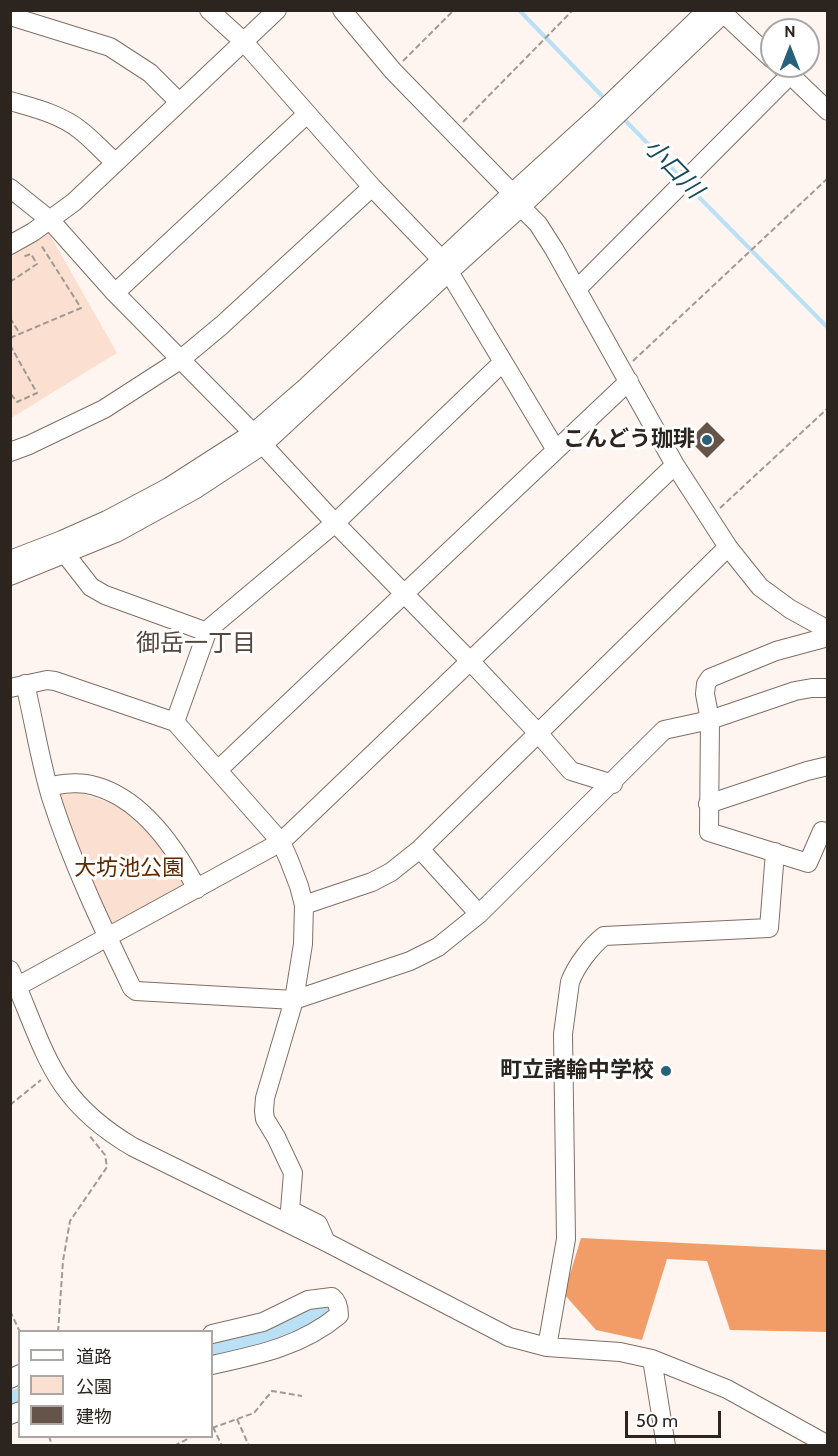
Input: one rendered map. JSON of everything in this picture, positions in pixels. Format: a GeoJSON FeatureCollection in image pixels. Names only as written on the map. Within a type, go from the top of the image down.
{"type":"FeatureCollection","features":[{"type":"Feature","properties":{"kind":"street"},"geometry":{"type":"LineString","coordinates":[[209,10],[244,42],[306,114],[445,265],[556,450]]}},
{"type":"Feature","properties":{"kind":"street"},"geometry":{"type":"LineString","coordinates":[[16,251],[33,232],[74,202],[277,10]]}},
{"type":"Feature","properties":{"kind":"street"},"geometry":{"type":"LineString","coordinates":[[342,10],[393,71],[538,224],[675,465],[728,547],[760,586],[790,609],[828,630]]}},
{"type":"Feature","properties":{"kind":"street"},"geometry":{"type":"LineString","coordinates":[[10,576],[116,533],[166,506],[258,439],[719,11],[760,47]]}},
{"type":"Feature","properties":{"kind":"street"},"geometry":{"type":"LineString","coordinates":[[10,16],[110,47],[150,73],[179,102]]}},
{"type":"Feature","properties":{"kind":"street"},"geometry":{"type":"LineString","coordinates":[[577,289],[778,78]]}},
{"type":"Feature","properties":{"kind":"street"},"geometry":{"type":"LineString","coordinates":[[793,78],[828,111]]}},
{"type":"Feature","properties":{"kind":"street"},"geometry":{"type":"LineString","coordinates":[[10,101],[46,112],[70,123],[81,130],[115,162]]}},
{"type":"Feature","properties":{"kind":"street"},"geometry":{"type":"LineString","coordinates":[[115,293],[306,114]]}},
{"type":"Feature","properties":{"kind":"street"},"geometry":{"type":"LineString","coordinates":[[10,452],[104,409],[180,360],[222,325],[372,187]]}},
{"type":"Feature","properties":{"kind":"street"},"geometry":{"type":"LineString","coordinates":[[10,188],[50,220],[115,293],[470,661],[571,771],[613,784]]}},
{"type":"Feature","properties":{"kind":"street"},"geometry":{"type":"LineString","coordinates":[[175,722],[207,632],[335,522],[504,362]]}},
{"type":"Feature","properties":{"kind":"street"},"geometry":{"type":"LineString","coordinates":[[218,770],[556,450],[626,376]]}},
{"type":"Feature","properties":{"kind":"street"},"geometry":{"type":"LineString","coordinates":[[10,560],[107,520],[258,439]]}},
{"type":"Feature","properties":{"kind":"street"},"geometry":{"type":"LineString","coordinates":[[675,465],[281,842],[108,938],[13,981],[53,1071],[70,1097],[93,1120],[133,1147],[326,1242],[509,1337],[547,1347],[620,1352],[652,1359],[727,1389],[828,1445]]}},
{"type":"Feature","properties":{"kind":"street"},"geometry":{"type":"LineString","coordinates":[[304,905],[372,882],[391,872],[420,849],[728,547]]}},
{"type":"Feature","properties":{"kind":"street"},"geometry":{"type":"LineString","coordinates":[[66,555],[91,586],[105,595],[207,632]]}},
{"type":"Feature","properties":{"kind":"street"},"geometry":{"type":"LineString","coordinates":[[828,637],[776,651],[710,678],[705,684],[710,720],[709,832],[808,863],[822,831],[828,833]]}},
{"type":"Feature","properties":{"kind":"street"},"geometry":{"type":"LineString","coordinates":[[326,1242],[318,1224],[290,1210],[292,1173],[265,1119],[265,1098],[294,1000],[303,944],[304,905],[297,878],[281,842],[175,722],[55,681],[47,680],[18,686],[63,833],[132,988],[136,991],[294,1000],[410,961],[438,947],[479,914],[613,784],[664,730],[710,720],[795,691],[828,688]]}},
{"type":"Feature","properties":{"kind":"street"},"geometry":{"type":"LineString","coordinates":[[708,804],[828,766]]}},
{"type":"Feature","properties":{"kind":"street"},"geometry":{"type":"LineString","coordinates":[[49,786],[70,783],[94,785],[136,808],[182,862],[197,889]]}},
{"type":"Feature","properties":{"kind":"street"},"geometry":{"type":"LineString","coordinates":[[420,849],[479,914]]}},
{"type":"Feature","properties":{"kind":"street"},"geometry":{"type":"LineString","coordinates":[[547,1347],[566,1239],[563,1034],[573,975],[604,936],[769,928],[775,852]]}},
{"type":"Feature","properties":{"kind":"street"},"geometry":{"type":"LineString","coordinates":[[213,1334],[263,1322],[308,1300],[332,1297],[339,1310],[339,1315],[323,1328],[298,1342],[273,1351],[213,1365]]}},
{"type":"Feature","properties":{"kind":"street"},"geometry":{"type":"LineString","coordinates":[[652,1359],[666,1446]]}},
{"type":"Feature","properties":{"kind":"path"},"geometry":{"type":"LineString","coordinates":[[393,71],[454,10]]}},
{"type":"Feature","properties":{"kind":"path"},"geometry":{"type":"LineString","coordinates":[[453,132],[573,10]]}},
{"type":"Feature","properties":{"kind":"path"},"geometry":{"type":"LineString","coordinates":[[626,376],[828,178]]}},
{"type":"Feature","properties":{"kind":"path"},"geometry":{"type":"LineString","coordinates":[[10,338],[81,308],[33,232]]}},
{"type":"Feature","properties":{"kind":"path"},"geometry":{"type":"LineString","coordinates":[[10,282],[37,264],[31,254],[16,251]]}},
{"type":"Feature","properties":{"kind":"path"},"geometry":{"type":"LineString","coordinates":[[10,318],[20,334]]}},
{"type":"Feature","properties":{"kind":"path"},"geometry":{"type":"LineString","coordinates":[[10,345],[37,393],[16,402],[10,393]]}},
{"type":"Feature","properties":{"kind":"path"},"geometry":{"type":"LineString","coordinates":[[709,518],[828,408]]}},
{"type":"Feature","properties":{"kind":"path"},"geometry":{"type":"LineString","coordinates":[[10,1105],[53,1071]]}},
{"type":"Feature","properties":{"kind":"path"},"geometry":{"type":"LineString","coordinates":[[58,1330],[63,1261],[70,1221],[107,1167],[105,1155],[89,1136],[87,1126],[93,1120]]}},
{"type":"Feature","properties":{"kind":"path"},"geometry":{"type":"LineString","coordinates":[[10,1311],[19,1330]]}},
{"type":"Feature","properties":{"kind":"path"},"geometry":{"type":"LineString","coordinates":[[213,1428],[254,1413],[272,1391],[302,1396]]}},
{"type":"Feature","properties":{"kind":"path"},"geometry":{"type":"LineString","coordinates":[[237,1419],[249,1446]]}},
{"type":"Feature","properties":{"kind":"path"},"geometry":{"type":"LineString","coordinates":[[213,1430],[222,1446]]}},
{"type":"Feature","properties":{"kind":"path"},"geometry":{"type":"LineString","coordinates":[[174,1446],[191,1438]]}},
{"type":"Feature","properties":{"kind":"green space"},"geometry":{"type":"Polygon","coordinates":[[[46,228],[117,353],[11,418],[11,248],[46,228]]]}},
{"type":"Feature","properties":{"kind":"green space","name":"大坊池公園"},"geometry":{"type":"Polygon","coordinates":[[[79,793],[116,805],[135,817],[151,833],[186,877],[187,886],[112,923],[57,795],[79,793]]]}},
{"type":"Feature","properties":{"kind":"shaded area"},"geometry":{"type":"Polygon","coordinates":[[[581,1238],[827,1250],[827,1332],[730,1330],[707,1261],[667,1259],[642,1340],[596,1330],[564,1294],[581,1238]]]}},
{"type":"Feature","properties":{"kind":"building","name":"こんどう珈琲"},"geometry":{"type":"Polygon","coordinates":[[[707,422],[725,440],[707,458],[689,440],[707,422]]]}},
{"type":"Feature","properties":{"kind":"waterway","name":"小口川"},"geometry":{"type":"LineString","coordinates":[[519,10],[606,100]]}},
{"type":"Feature","properties":{"kind":"waterway","name":"小口川"},"geometry":{"type":"LineString","coordinates":[[622,117],[681,178]]}},
{"type":"Feature","properties":{"kind":"waterway","name":"小口川"},"geometry":{"type":"LineString","coordinates":[[688,186],[828,328]]}},
{"type":"Feature","properties":{"kind":"waterway"},"geometry":{"type":"LineString","coordinates":[[213,1349],[270,1335],[332,1305]]}},
{"type":"Feature","properties":{"kind":"waterway"},"geometry":{"type":"LineString","coordinates":[[10,1398],[18,1396]]}},
{"type":"Feature","properties":{"kind":"place","name":"こんどう珈琲"},"geometry":{"type":"Point","coordinates":[707,440]}},
{"type":"Feature","properties":{"kind":"place","name":"町立諸輪中学校"},"geometry":{"type":"Point","coordinates":[666,1071]}},
{"type":"Feature","properties":{"kind":"district","name":"御岳一丁目"},"geometry":{"type":"Point","coordinates":[196,644]}}]}
